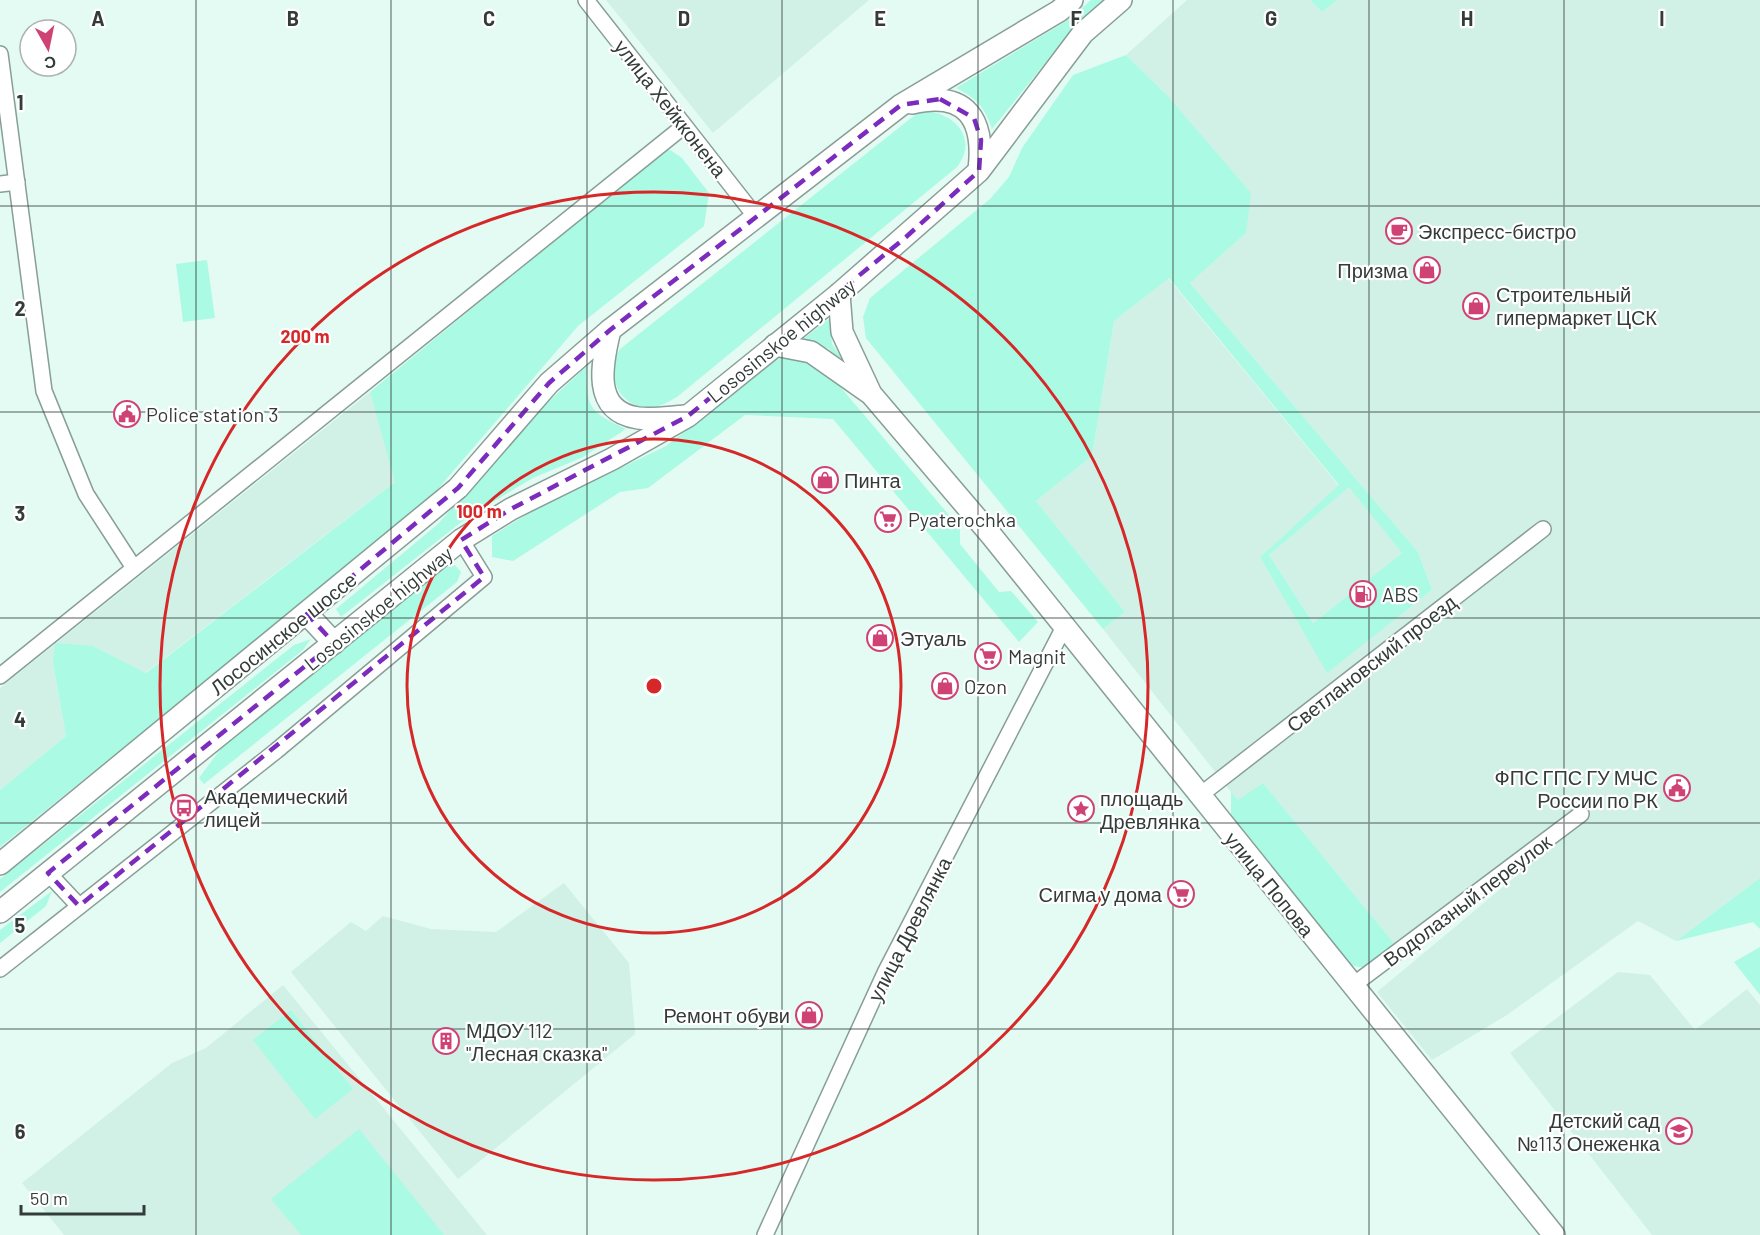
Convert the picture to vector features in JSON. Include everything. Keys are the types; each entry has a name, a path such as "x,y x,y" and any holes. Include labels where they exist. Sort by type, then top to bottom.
{"street":[{"name":"улица Хейкконена","path":"586,0 756,217"},
{"path":"901,105 1059,11 1072,0"},
{"path":"979,171 1083,33 1121,0"},
{"path":"0,54 44,392 86,494 134,568"},
{"path":"901,105 940,99 967,112 974,118 981,140 979,171"},
{"name":"Lososinskoe highway","path":"307,614 458,488 549,383 610,330 901,105"},
{"path":"0,676 684,126"},
{"name":"Lososinskoe highway","path":"48,873 461,540 511,509 612,459 687,416 839,294 979,171"},
{"path":"0,184 17,182"},
{"name":"улица Попова","path":"839,294 842,332 871,394 1064,627 1554,1235"},
{"path":"610,330 601,378 605,398 619,412 638,418 687,416"},
{"name":"улица Попова","path":"775,345 811,352 871,394"},
{"name":"Светлановский проезд","path":"1199,796 1543,529"},
{"path":"0,969 276,751 484,577 461,540"},
{"path":"307,614 334,643"},
{"name":"Лососинское шоссе","path":"0,864 307,614"},
{"name":"улица Древлянка","path":"765,1235 885,973 1064,627"},
{"name":"Водолазный переулок","path":"1352,986 1581,814"},
{"path":"0,912 48,873 79,906"}],"highlighted area":[{"path":"940,99 974,118 981,140 979,171 906,237 688,416 511,509 461,540 484,577 79,906 48,873 334,643 307,614 458,488 549,383 610,330 901,105"}],"shaded area":[{"path":"606,0 869,0 713,133"},
{"path":"1187,0 1310,0 1322,12 1337,0 1760,0 1760,878 1676,941 1638,921 1507,1015 1432,1060 1377,992 1587,817 1397,947 1263,783 1238,801 1103,629 1125,612 1036,501 1092,456 1114,321 1168,278 1339,486 1260,557 1327,672 1432,590 1418,552 1190,283 1246,233 1166,94 1126,55"},
{"path":"370,392 396,481 145,673 93,646 53,663 66,736 0,790 0,688"},
{"path":"1349,486 1402,553 1313,623 1269,555"},
{"path":"564,883 629,963 635,1034 458,1179 291,972 351,922 366,931 383,916 431,929 496,932"},
{"path":"1618,972 1650,975 1695,1030 1747,989 1760,1005 1760,1235 1652,1235 1510,1053"},
{"path":"283,985 487,1235 64,1235 22,1183 172,1063 206,1048"}],"green space":[{"path":"1091,0 1106,0 1075,26 992,129 979,104 956,88 1068,20"},
{"path":"1310,0 1337,0 1322,12"},
{"path":"1126,55 1166,94 1251,193 1246,233 1190,283 1418,552 1432,590 1327,673 1260,557 1339,485 1169,278 1114,321 1092,456 1036,501 1125,612 1103,629 866,338 863,317 870,298 990,199 1009,177 1022,148 1073,75","holes":["1349,487 1402,553 1313,623 1269,555"]},
{"path":"920,111 943,115 959,127 964,136 965,145 963,156 957,167 677,397 661,405 650,407 639,406 622,396 614,379 616,359 620,349"},
{"path":"670,150 682,158 709,193 704,226 578,326 425,504 0,847 0,790 66,736 53,663 55,643 93,646 146,673 395,482 370,392 664,151"},
{"path":"207,260 215,318 183,322 176,264"},
{"path":"829,319 832,344 853,374 829,349 803,339"},
{"path":"779,358 808,359 837,383 960,528 960,544 999,592 1011,591 1038,622 1019,642 833,419 745,415 648,488 620,492 513,561 492,557 492,536 530,512 666,446"},
{"path":"587,366 587,391 592,406 604,417 626,429 583,457 533,478 469,516 341,617 336,609 438,524 536,413"},
{"path":"455,565 461,572 457,582 204,784 199,778 222,747 444,568"},
{"path":"311,639 303,650 0,892 0,879 294,645"},
{"path":"1263,783 1397,947 1375,964 1356,967 1349,964 1231,818 1231,792 1238,800"},
{"path":"1760,878 1760,929 1753,922 1676,941"},
{"path":"52,891 46,906 0,943 0,930"},
{"path":"1760,947 1760,995 1734,962"},
{"path":"291,1010 353,1089 315,1119 253,1040"},
{"path":"359,1129 444,1235 301,1235 271,1199"}],"place":[{"name":"Экспресс-бистро","path":"1399,231"},
{"name":"Призма","path":"1427,270"},
{"name":"Строительный гипермаркет ЦСК","path":"1476,306"},
{"name":"Police station 3","path":"127,414"},
{"name":"Пинта","path":"825,480"},
{"name":"Pyaterochka","path":"888,519"},
{"name":"ABS","path":"1363,594"},
{"name":"Этуаль","path":"880,638"},
{"name":"Magnit","path":"988,656"},
{"name":"Ozon","path":"945,686"},
{"name":"ФПС ГПС ГУ МЧС России по РК","path":"1677,788"},
{"name":"Академический лицей","path":"184,808"},
{"name":"площадь Древлянка","path":"1081,809"},
{"name":"Сигма у дома","path":"1181,894"},
{"name":"Ремонт обуви","path":"809,1015"},
{"name":"МДОУ 112 \"Лесная сказка\"","path":"446,1041"},
{"name":"Детский сад №113 Онеженка","path":"1679,1131"}]}
